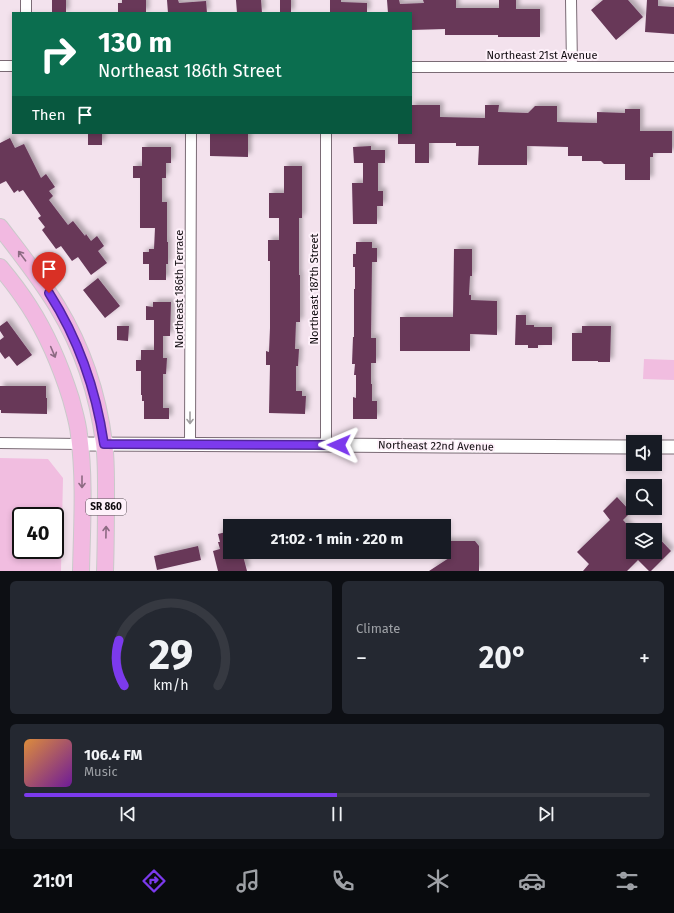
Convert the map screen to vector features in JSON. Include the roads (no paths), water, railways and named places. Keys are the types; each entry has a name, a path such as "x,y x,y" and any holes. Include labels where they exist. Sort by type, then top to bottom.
{"main road":[{"name":"SR 860","path":"0,226 57,306 86,367 98,409 104,444 106,497 105,571"},
{"name":"SR 860","path":"0,267 28,305 49,343 67,386 78,426 82,464 81,571"}],"street":[{"path":"26,0 26,12"},
{"path":"571,0 572,67"},
{"path":"0,66 12,66"},
{"name":"Northeast 21st Avenue","path":"412,67 674,66"},
{"name":"Northeast 186th Terrace","path":"190,444 191,134"},
{"name":"Northeast 187th Street","path":"326,134 326,445"},
{"name":"Northeast 22nd Avenue","path":"0,443 626,447"},
{"path":"662,447 674,447"}]}
